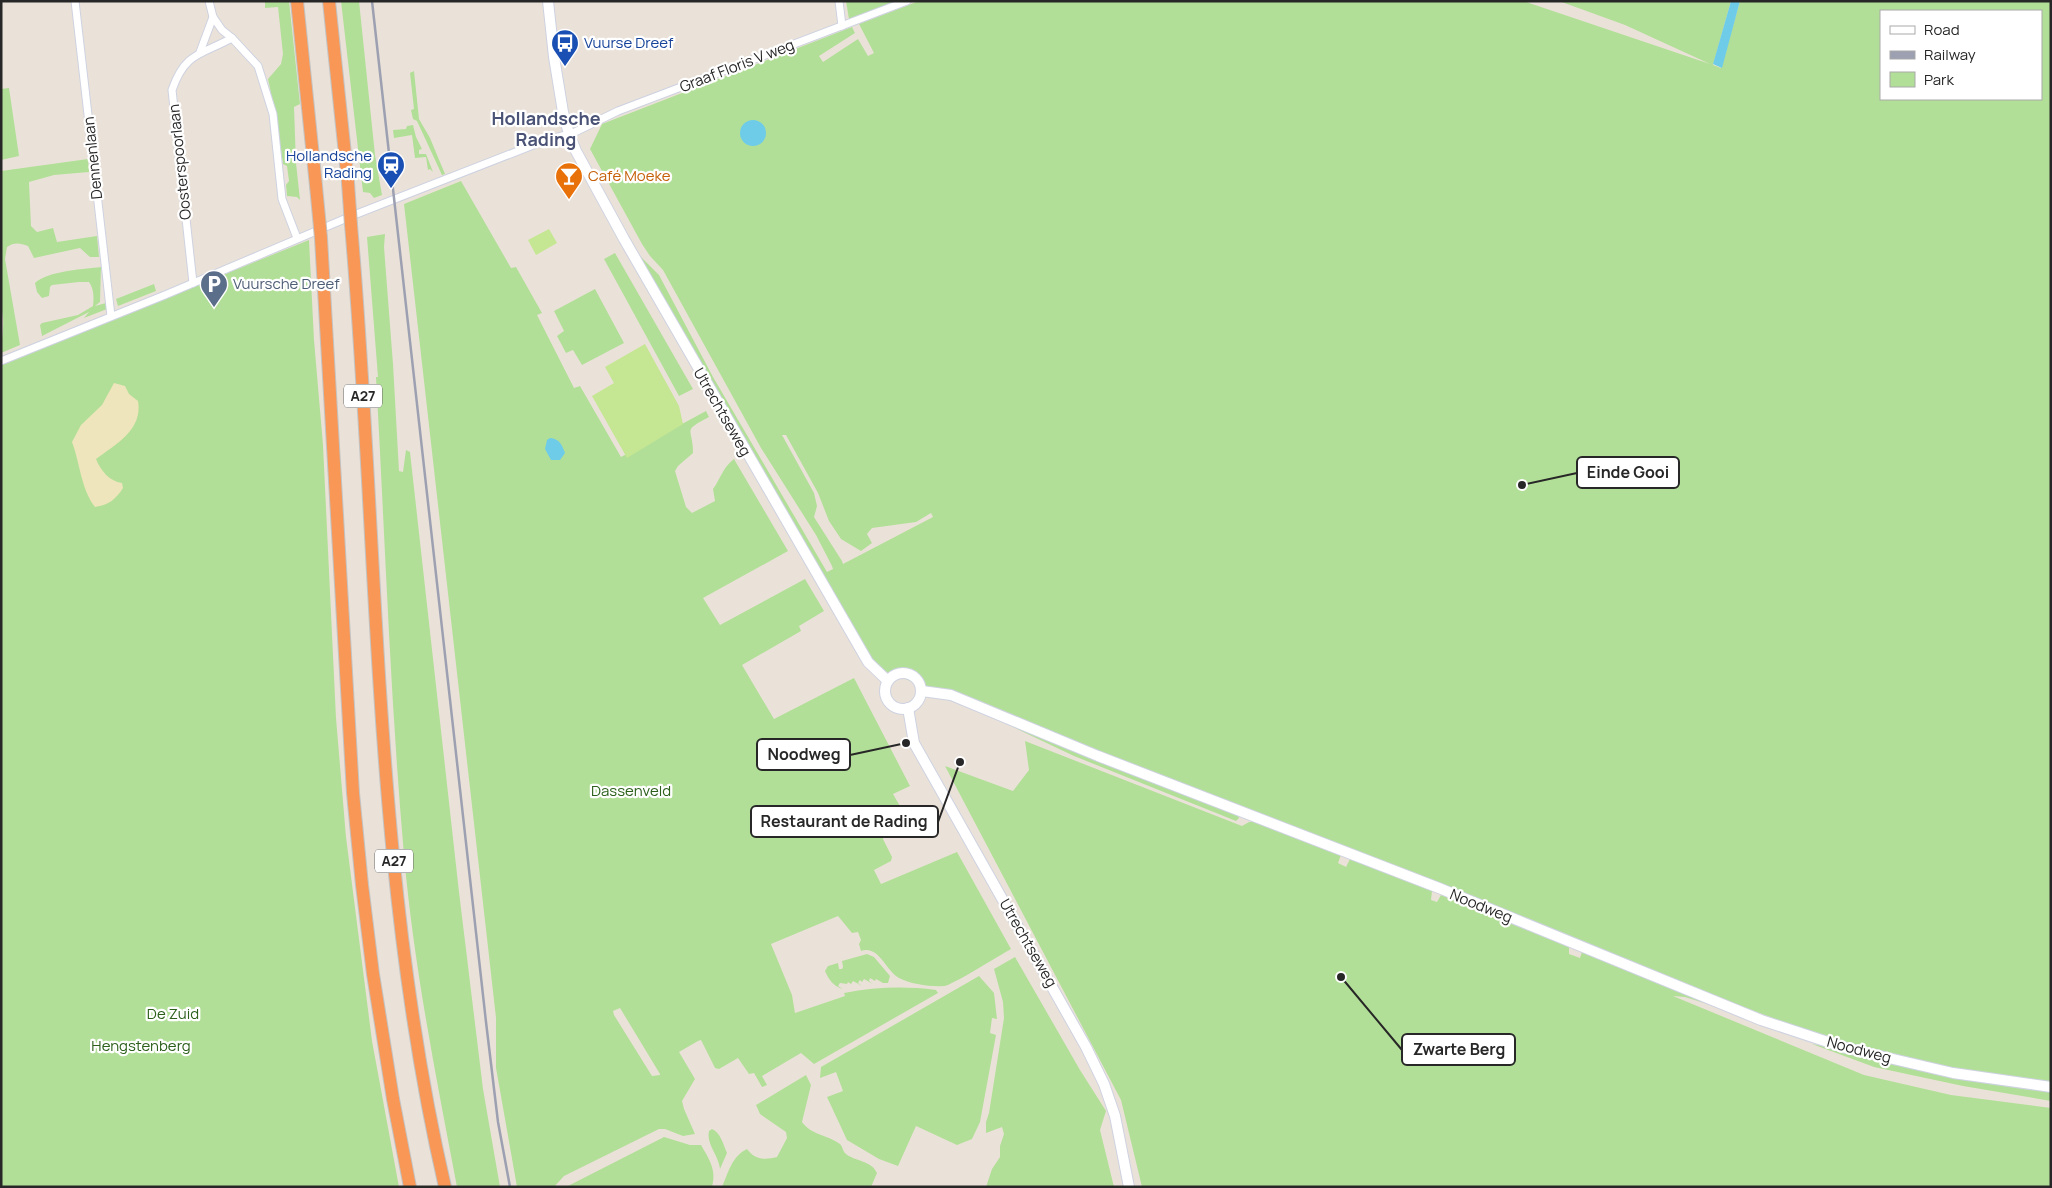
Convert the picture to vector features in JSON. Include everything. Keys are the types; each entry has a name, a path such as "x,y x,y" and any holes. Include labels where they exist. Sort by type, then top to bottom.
{"highway":[{"name":"A27","path":"297,1 323,262 353,793 362,885 375,982 393,1099 410,1187"},
{"name":"A27","path":"329,1 354,259 387,792 405,964 425,1088 445,1187"}],"main road":[{"name":"Utrechtseweg","path":"548,1 554,57 563,114 569,134 624,239 789,529 868,662 888,681"},
{"path":"897,674 908,674 918,680 922,690 918,702 908,708 894,706 889,702 886,695 888,681 897,674"},
{"name":"Noodweg","path":"922,690 951,695 1098,756 1438,888 1761,1020 1846,1048 1953,1073 2051,1087"},
{"name":"Utrechtseweg","path":"908,708 914,743 1086,1046 1115,1116 1129,1187"}],"street":[{"name":"Dennenlaan","path":"75,1 111,316"},
{"path":"209,1 213,18 222,30 258,66 273,114 282,199 297,238"},
{"path":"839,1 842,26"},
{"name":"Graaf Floris V weg","path":"569,134 618,111 907,1"},
{"name":"Oosterspoorlaan","path":"200,52 213,18"},
{"name":"Oosterspoorlaan","path":"192,283 172,90 176,78 185,64 200,52 232,38"},
{"path":"1,361 297,238 541,142 569,134"}],"green space":[{"path":"265,1 289,1 300,104 294,107 296,163 300,200 297,197 287,196 286,185 289,181 287,166 283,164 268,79 281,64 283,54 278,7 265,8"},
{"path":"341,1 359,1 375,155 382,195 374,198 370,193 363,192"},
{"path":"846,1 897,1 884,8 849,19"},
{"path":"919,1 1523,1 1710,64 1625,25 1559,1 1731,1 1713,65 1721,68 1740,1 2051,1 2051,1101 1963,1086 1874,1067 1812,1044 1863,1053 1349,854 862,662 818,577 823,574 639,255 659,275 713,377 827,572 833,569 816,535 761,448 663,270 642,244 590,149 602,124 852,27 855,33 819,56 823,62 858,39 868,56 874,53 859,24","holes":["782,435 786,435 818,493 829,521 841,539 861,551 872,543 867,534 872,528 916,522 931,513 933,517 843,564 814,517 817,506 814,493"]},
{"path":"414,71 419,119 430,138 445,174 442,175 417,121 413,119 411,110 414,109 410,73"},
{"path":"9,88 19,156 1,160 1,89"},
{"path":"413,125 422,149 419,150 419,154 426,154 433,172 430,169 428,170 426,157 415,158 412,135 394,138 393,130 406,129 407,126"},
{"path":"88,159 89,172 54,175 29,182 31,226 37,232 53,228 57,242 97,236 99,257 90,257 80,248 34,258 28,246 17,243 7,247 5,259 20,345 1,353 3,325 1,309 1,171"},
{"name":"Dassenveld","path":"461,181 511,268 516,267 542,313 537,315 574,388 580,386 621,457 706,411 709,417 695,425 690,431 693,453 675,471 686,507 692,513 715,501 713,489 725,469 734,459 788,551 703,598 720,625 805,579 824,611 799,626 801,631 742,665 774,719 854,678 910,786 893,794 908,820 886,832 883,839 892,857 891,861 874,870 881,884 957,852 1011,949 956,981 948,985 939,986 915,983 899,978 873,952 861,951 859,944 861,940 858,932 852,933 838,916 771,944 792,995 795,1013 845,996 844,993 856,991 879,988 913,988 936,990 938,993 814,1064 801,1053 762,1076 767,1085 762,1087 754,1073 749,1074 738,1058 719,1069 715,1068 701,1040 698,1041 679,1052 695,1079 682,1101 695,1134 683,1136 665,1129 659,1129 564,1176 554,1187 517,1187 496,1068 496,1018 404,204","holes":["620,1008 660,1074 652,1076 613,1011"]},
{"path":"549,229 557,243 536,255 528,240"},
{"path":"385,234 384,247 399,471 403,472 406,450 410,452 483,1089 500,1187 457,1187 426,1022 408,897 395,736 376,377 378,377 367,237"},
{"name":"Hengstenberg","path":"309,240 314,340 323,445 336,718 346,837 372,1041 399,1187 1,1187 1,365"},
{"path":"615,253 693,389 679,396 604,259"},
{"path":"101,267 100,302 95,306 106,303 107,309 84,318 89,312 42,336 40,325 42,323 78,315 93,306 94,300 89,282 52,285 49,296 42,298 37,292 35,283 57,273"},
{"path":"154,284 156,291 118,306 116,299"},
{"path":"595,289 624,343 582,365 573,350 566,353 557,336 564,331 554,311"},
{"path":"645,344 679,406 683,424 627,458 592,396 614,383 605,367"},
{"path":"990,716 1238,815 1239,818 1236,821 1074,756"},
{"path":"1025,741 1242,826 1249,822 1257,822 1341,855 1338,863 1346,867 1350,859 1432,891 1431,900 1437,902 1441,895 1569,947 1569,954 1580,958 1582,952 1717,1007 1685,997 1673,996 1864,1075 1951,1095 2051,1108 2051,1187 1142,1187 1121,1100 945,766 1013,791 1029,770"},
{"path":"867,954 874,957 890,976 888,983 883,983 876,979 875,981 870,978 869,981 873,984 864,979 858,983 862,986 853,981 851,984 848,982 847,984 840,983 838,986 843,989 837,986 832,982 825,971 828,966 838,963 839,969 842,969 842,961"},
{"path":"1015,957 1080,1070 1106,1111 1100,1130 1114,1187 986,1187 992,1169 1000,1157 1000,1146 1004,1134 1002,1127 986,1133 986,1122 1004,1018 1003,1002 994,969"},
{"path":"979,976 994,993 997,1019 992,1018 990,1033 996,1035 980,1122 972,1139 957,1145 916,1126 898,1166 879,1159 847,1140 827,1097 843,1091 836,1072 820,1078 821,1067"},
{"path":"806,1075 811,1085 802,1122 810,1130 840,1144 845,1153 850,1157 871,1166 877,1173 871,1187 722,1187 734,1160 747,1149 757,1157 768,1159 777,1157 787,1138 786,1132 760,1114 756,1105"},
{"path":"712,1129 720,1136 727,1153 720,1169 709,1141 709,1131"},
{"path":"664,1137 690,1145 701,1145 713,1170 712,1187 566,1187"}],"sand":[{"path":"114,383 125,386 129,394 138,401 138,411 132,428 126,435 96,459 106,475 122,483 123,488 112,501 95,507 84,484 72,442 81,425 102,405"}],"water":[{"path":"1731,1 1740,1 1722,68 1713,64"},
{"path":"753,120 763,123 766,133 763,143 753,146 743,143 740,133 743,123"},
{"path":"550,438 558,441 563,447 565,453 560,460 551,460 545,449 547,440"}],"railway":[{"path":"372,1 486,1022 498,1122 510,1187"}],"place":[{"name":"Vuurse Dreef","path":"565,67"},
{"name":"Hollandsche Rading","path":"391,189"},
{"name":"Café Moeke","path":"569,200"},
{"name":"Vuursche Dreef","path":"214,308"},
{"name":"Einde Gooi","path":"1522,485"},
{"name":"Noodweg","path":"906,743"},
{"name":"Restaurant de Rading","path":"960,762"},
{"name":"Zwarte Berg","path":"1341,977"}],"district":[{"name":"Hollandsche Rading","path":"546,129"}],"park label":[{"name":"De Zuid","path":"173,1014"}]}
